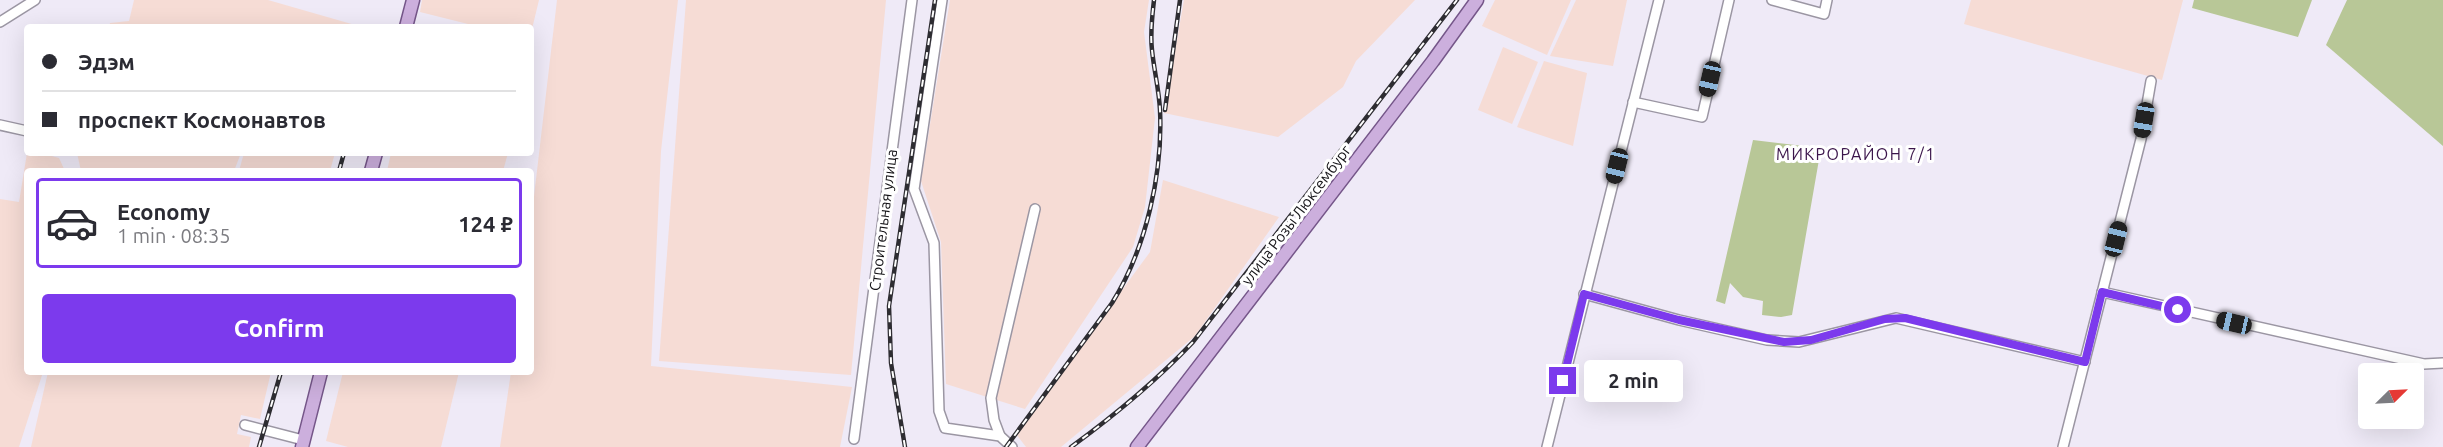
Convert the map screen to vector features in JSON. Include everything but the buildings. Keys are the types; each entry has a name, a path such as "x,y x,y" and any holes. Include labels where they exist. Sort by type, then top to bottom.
{"main road":[{"path":"407,24 413,0"},
{"name":"улица Розы Люксембург","path":"1137,447 1433,61 1477,0"},
{"path":"302,443 320,375"}],"street":[{"path":"0,22 35,0"},
{"name":"Строительная улица","path":"854,439 912,0"},
{"path":"942,0 914,189 934,243 939,411 945,428 1000,436"},
{"path":"1547,447 1659,0"},
{"path":"1633,102 1702,117 1729,0"},
{"path":"1772,0 1824,14 1827,0"},
{"path":"2062,447 2141,139 2151,81"},
{"path":"0,125 24,130"},
{"path":"1012,447 1000,436 994,420 991,398 1035,209"},
{"path":"2102,292 2424,364 2443,363"},
{"path":"1584,294 1679,320 1767,340 1799,342 1885,319 1905,318 2085,362"},
{"path":"245,425 302,443"}],"shaded area":[{"path":"134,0 268,0 352,24 110,24 129,21"},
{"path":"422,0 539,0 533,24 468,24 420,12"},
{"path":"557,0 678,0 661,151 651,366 852,387 840,447 500,447 511,375 534,375 534,196"},
{"path":"686,0 886,0 851,375 659,361"},
{"path":"950,0 1149,0 1144,32 1155,118 1145,207 1133,247 1025,409 946,384 941,242 921,181"},
{"path":"1184,0 1415,0 1356,61 1343,87 1278,137 1164,113"},
{"path":"1495,0 1571,0 1547,55 1482,26"},
{"path":"1576,0 1627,0 1613,66 1550,56"},
{"path":"1971,0 2183,0 2162,80 1964,24"},
{"path":"1503,47 1538,62 1512,124 1478,110"},
{"path":"1544,61 1587,73 1573,146 1517,127"},
{"path":"27,156 52,156 59,158 64,168 25,168"},
{"path":"78,156 240,156 235,168 80,168"},
{"path":"243,156 334,156 331,168 240,168"},
{"path":"390,156 507,156 504,168 388,168"},
{"path":"24,171 24,375 42,375 19,447 0,447 0,199 19,202"},
{"path":"1163,180 1279,217 1195,336 1061,447 1026,447 1016,434 1150,252"},
{"path":"47,375 270,375 260,419 241,415 237,434 251,437 249,447 31,447"},
{"path":"342,375 458,375 441,447 348,447 326,441"}],"green space":[{"path":"2194,0 2312,0 2298,37 2192,8"},
{"path":"2347,0 2443,0 2443,146 2326,45"},
{"path":"1753,140 1821,148 1792,315 1781,317 1762,315 1763,301 1743,297 1730,283 1725,304 1716,301"}],"railway":[{"path":"905,447 891,363 889,306 935,0"},
{"path":"1006,447 1112,303 1124,282 1143,235 1159,159 1159,102 1151,44 1154,0"},
{"path":"1165,110 1180,0"},
{"path":"1071,447 1134,398 1193,342 1457,0"},
{"path":"340,168 343,156"},
{"path":"259,447 280,375"}],"district":[{"name":"МИКРОРАЙОН 7/1","path":"1856,154"}],"route":[{"path":"1563,381 1584,294 1679,320 1767,340 1799,342 1874,321 1905,318 2085,362 2102,292 2178,310"}]}
